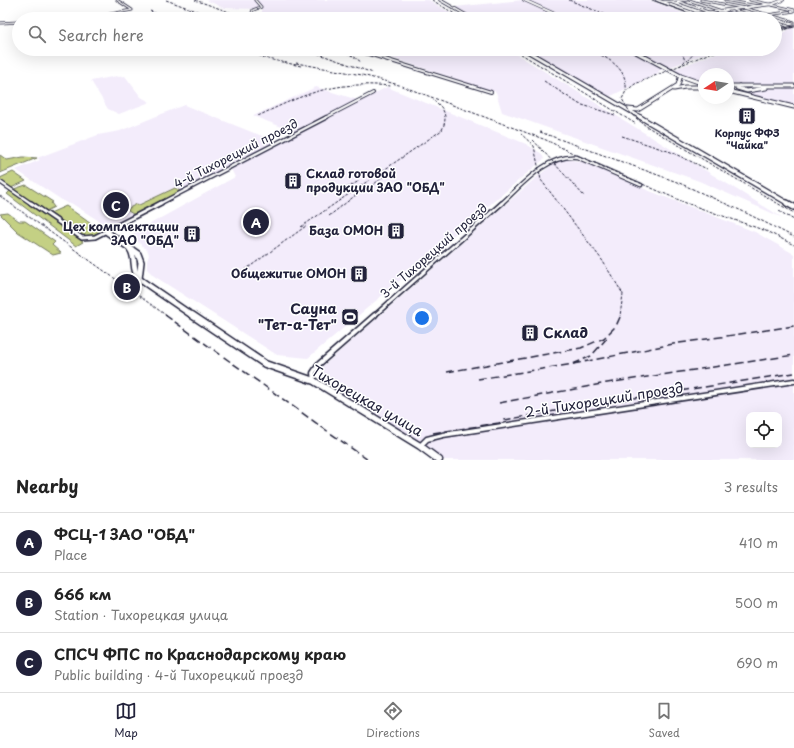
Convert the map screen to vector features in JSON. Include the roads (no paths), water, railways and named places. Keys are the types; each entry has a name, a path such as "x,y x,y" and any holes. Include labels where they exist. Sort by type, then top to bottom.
{"street":[{"path":"117,0 132,10 122,12"},
{"path":"252,12 253,10 261,7 255,0"},
{"path":"440,0 461,12"},
{"path":"524,0 551,12"},
{"path":"657,0 690,12"},
{"path":"675,0 710,12 773,4 783,0"},
{"path":"663,2 688,0 725,12"},
{"path":"701,0 757,12"},
{"path":"707,1 711,0"},
{"path":"725,0 758,6"},
{"path":"750,0 794,10"},
{"path":"733,10 740,12"},
{"path":"782,12 794,10"},
{"path":"782,19 794,22"},
{"path":"0,23 12,22"},
{"path":"782,24 790,27"},
{"path":"782,29 794,26"},
{"path":"376,56 491,92"},
{"path":"536,56 794,207"},
{"path":"644,56 698,83"},
{"path":"656,62 680,78 685,78"},
{"path":"618,105 629,110 638,110 675,87 680,82 680,78"},
{"path":"671,90 698,86"},
{"path":"734,86 794,86"},
{"path":"739,86 737,88 747,94 776,86"},
{"name":"4-й Тихорецкий проезд","path":"107,232 373,93"},
{"path":"734,93 747,94 794,108"},
{"path":"734,94 794,108"},
{"path":"775,102 783,106"},
{"path":"638,110 637,114 648,122"},
{"name":"3-й Тихорецкий проезд","path":"314,381 313,373 319,364 538,171 566,155 581,159 642,185"},
{"path":"0,182 82,238 95,237 107,232 136,252 140,257 139,279"},
{"path":"130,249 134,256 132,266 134,274 139,279"},
{"name":"Тихорецкая улица","path":"139,279 265,364 314,381 420,446 439,460"},
{"name":"2-й Тихорецкий проезд","path":"420,446 427,439 443,434 794,381"}],"tram line":[{"path":"652,0 685,12"},
{"path":"782,29 794,26"}],"railway":[{"path":"166,0 199,12"},
{"path":"195,0 229,12"},
{"path":"432,0 452,12"},
{"path":"569,0 599,12"},
{"path":"782,32 794,27"},
{"path":"260,56 301,66"},
{"path":"325,56 373,73"},
{"path":"353,56 361,62"},
{"path":"524,56 636,124"},
{"path":"603,56 615,64 624,76 626,91"},
{"path":"681,65 685,61 683,56"},
{"path":"687,61 692,56"},
{"path":"681,65 703,56"},
{"path":"296,63 362,75 399,85 546,140 585,159 686,203 766,231 794,245"},
{"path":"626,91 635,84 681,65"},
{"path":"544,81 579,104 615,115"},
{"path":"258,116 292,100 322,90 354,85 391,86"},
{"path":"626,91 622,99 631,114 646,126 794,213"},
{"path":"301,227 442,130 445,121 444,113 440,106 433,100"},
{"path":"540,132 677,182 742,211 794,237"},
{"path":"520,133 534,146 541,180 602,260 623,294 620,316"},
{"path":"622,136 671,152 707,169"},
{"path":"533,140 584,196"},
{"path":"368,189 384,176"},
{"path":"347,188 359,181"},
{"path":"329,216 361,191"},
{"path":"0,196 167,316"},
{"path":"779,211 794,220"},
{"path":"241,273 306,226"},
{"path":"165,315 368,460"},
{"path":"447,372 581,348 604,338 616,326 621,315"},
{"path":"573,364 673,344 794,326"},
{"path":"573,364 591,356 607,338"},
{"path":"499,403 607,383 794,355"},
{"path":"478,379 573,364"},
{"path":"433,433 499,423 505,420 577,407 794,373"}],"place":[{"name":"Корпус ФФЗ \"Чайка\"","path":"747,116"},
{"name":"Склад готовой продукции ЗАО \"ОБД\"","path":"293,181"},
{"name":"СПСЧ ФПС по Краснодарскому краю","path":"116,205"},
{"name":"ФСЦ-1 ЗАО \"ОБД\"","path":"256,222"},
{"name":"База ОМОН","path":"396,231"},
{"name":"Цех комплектации ЗАО \"ОБД\"","path":"192,234"},
{"name":"Общежитие ОМОН","path":"359,274"},
{"name":"666 км","path":"127,287"},
{"name":"Сауна \"Тет-а-Тет\"","path":"350,317"},
{"name":"Склад","path":"530,333"}]}
